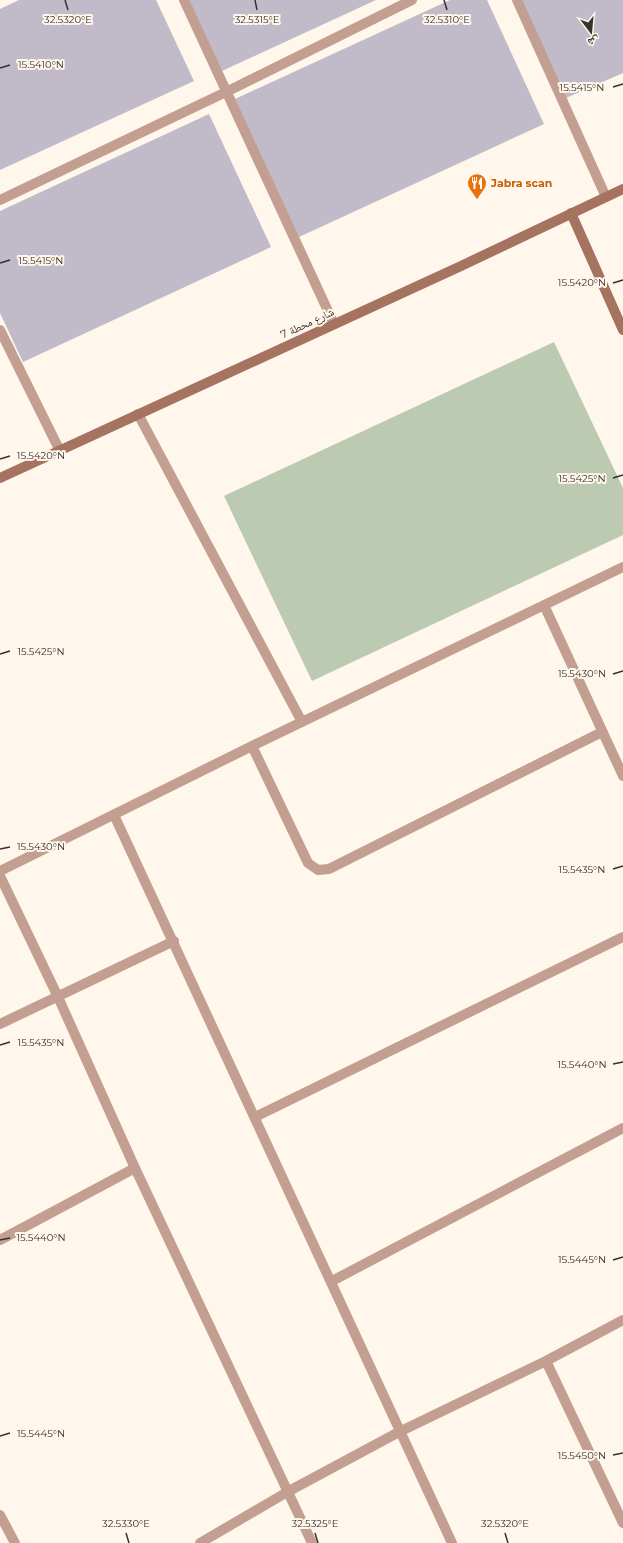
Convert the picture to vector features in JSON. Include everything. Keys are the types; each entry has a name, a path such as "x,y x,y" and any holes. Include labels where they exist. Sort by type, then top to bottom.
{"street":[{"path":"184,0 334,324"},
{"path":"0,200 226,92 412,0"},
{"path":"517,0 606,197"},
{"name":"شارع محطة 7","path":"0,478 461,266 623,189"},
{"path":"571,213 623,330"},
{"path":"0,330 60,451"},
{"path":"138,414 302,722"},
{"path":"0,870 252,746 623,567"},
{"path":"544,605 623,776"},
{"path":"252,746 308,863 318,870 329,869 602,732"},
{"path":"114,815 332,1281 399,1432 452,1543"},
{"path":"0,876 58,997 136,1168 312,1543"},
{"path":"255,1117 623,937"},
{"path":"0,1024 174,941"},
{"path":"332,1281 623,1128"},
{"path":"0,1240 136,1168"},
{"path":"200,1543 288,1492 399,1432 546,1360 623,1320"},
{"path":"546,1360 623,1523"},
{"path":"0,1515 15,1543"}],"green space":[{"path":"554,342 623,488 623,535 312,681 224,496"}],"building":[{"path":"19,0 156,0 194,81 0,170 0,9"},
{"path":"189,0 376,0 222,71"},
{"path":"450,0 487,0 544,124 299,237 235,99"},
{"path":"522,0 623,0 623,73 566,98"},
{"path":"209,114 271,247 23,362 0,313 0,211"}],"place":[{"name":"Jabra scan","path":"477,200"}]}
